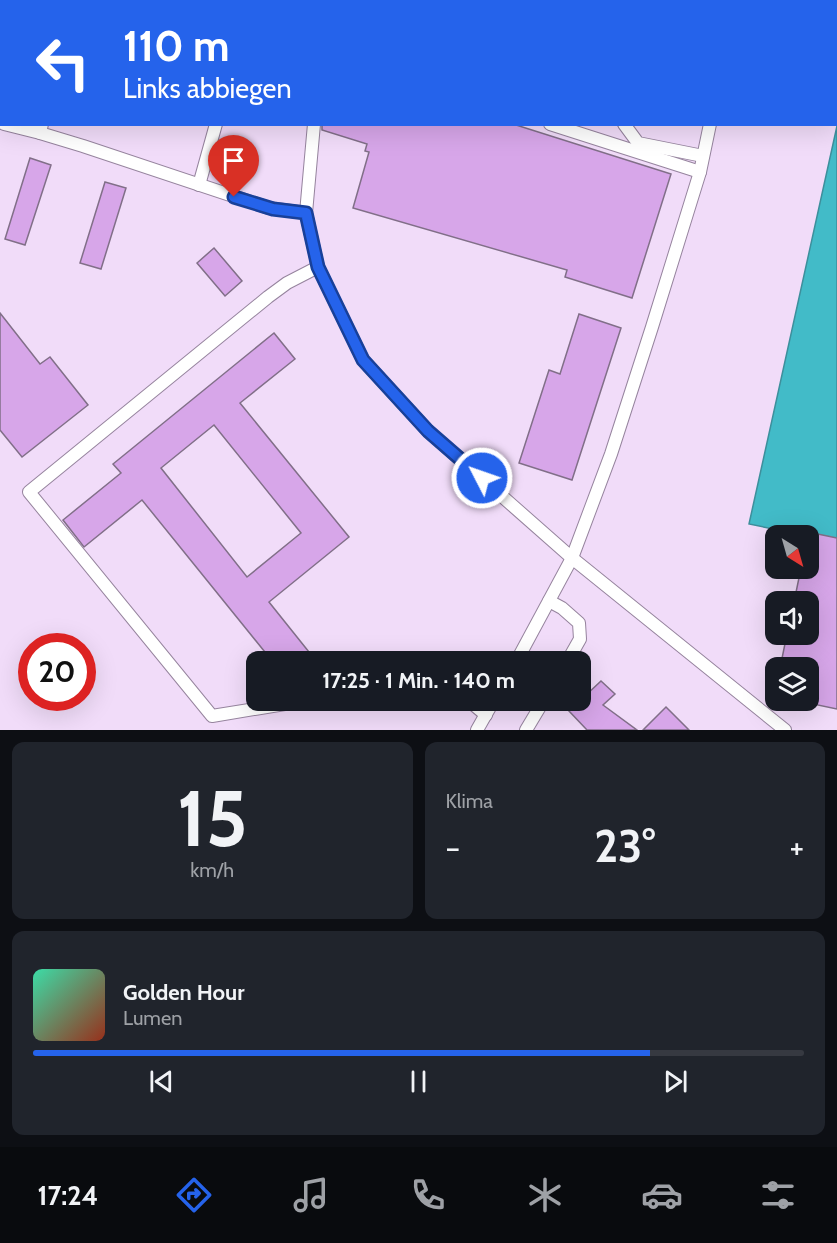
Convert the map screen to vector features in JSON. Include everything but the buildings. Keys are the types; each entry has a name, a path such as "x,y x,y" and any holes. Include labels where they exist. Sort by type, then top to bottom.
{"lane":[{"path":"18,126 41,129 83,146 269,208 306,213"},
{"path":"200,185 215,126"},
{"path":"314,126 306,213 318,267 363,360 428,431 572,558 785,730"},
{"path":"556,126 700,172"},
{"path":"625,126 638,144 703,156"},
{"path":"522,651 572,558 611,453 700,172 710,126"},
{"path":"246,710 212,716 29,492 268,297 287,283 318,267"},
{"path":"549,601 562,608 579,623 580,639 573,651"},
{"path":"481,711 486,715"},
{"path":"477,730 488,711"},
{"path":"526,730 537,711"}],"water":[{"path":"837,126 837,700 835,543 819,539 819,525 765,525 765,527 749,524"}],"route":[{"path":"234,197 273,209 306,213 318,267 363,360 428,431 482,478"}]}
